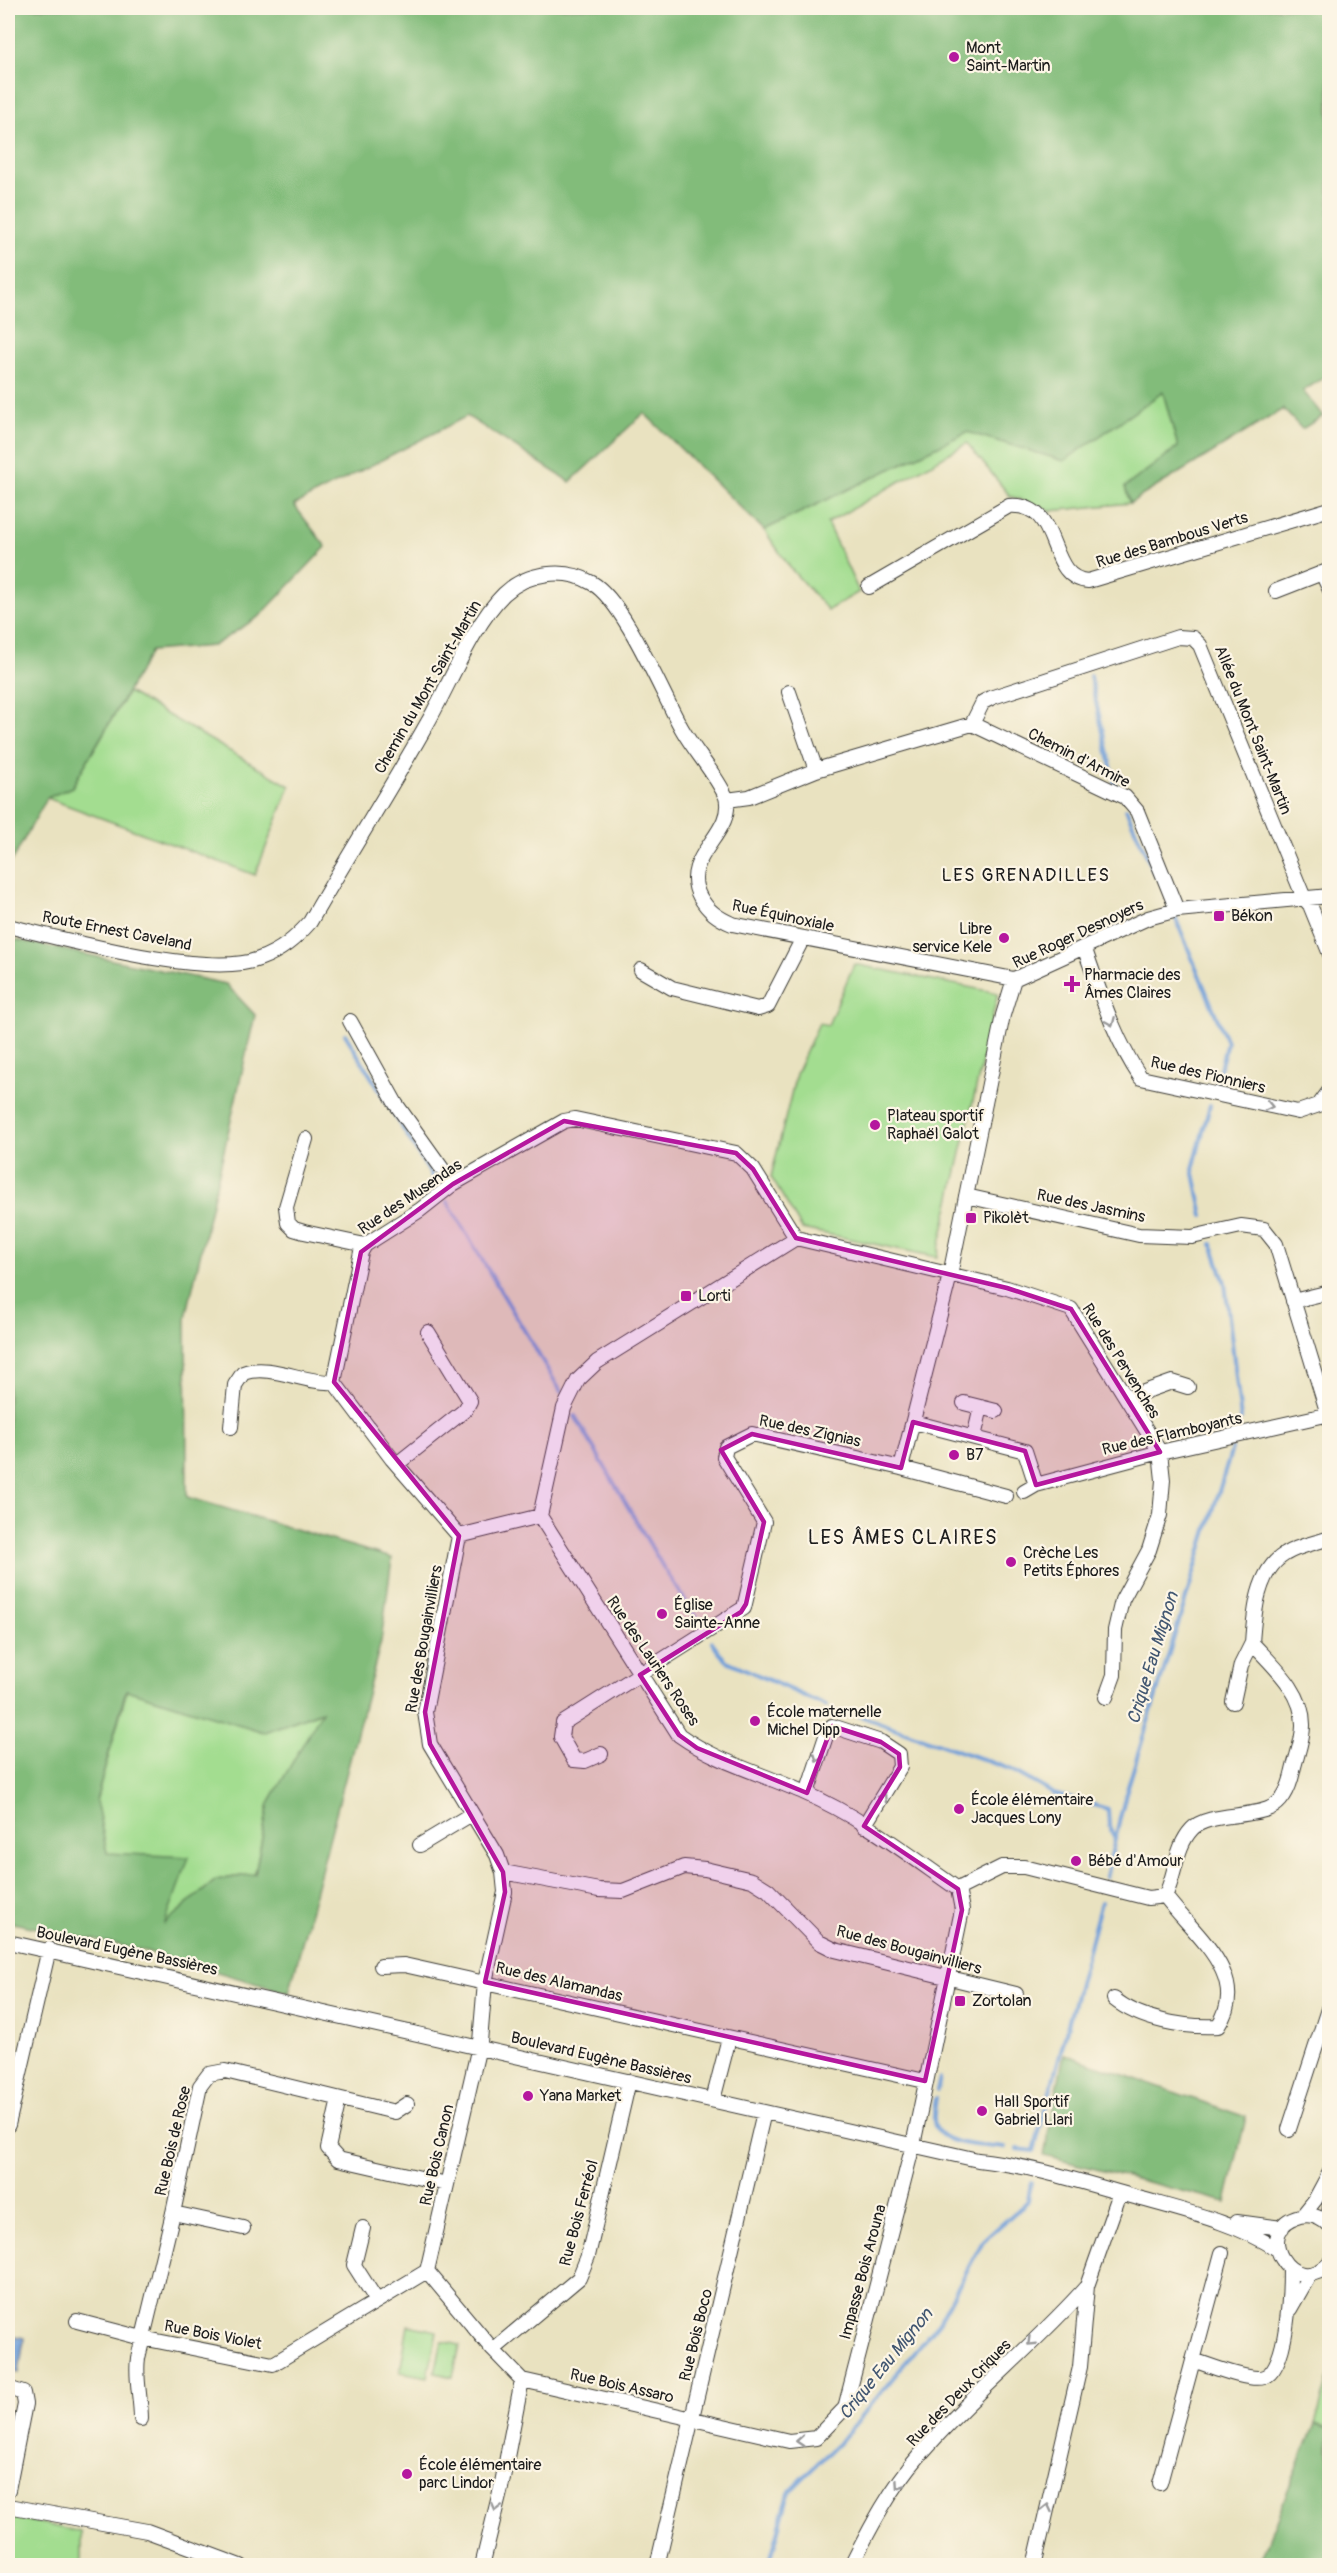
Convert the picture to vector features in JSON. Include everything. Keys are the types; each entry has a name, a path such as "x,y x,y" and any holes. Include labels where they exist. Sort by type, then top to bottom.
{"street":[{"name":"Rue des Bambous Verts","path":"869,587 1002,507 1033,509 1042,519 1067,572 1076,579 1088,581 1329,509"},
{"path":"1276,591 1326,571 1329,590"},
{"name":"Chemin du Mont Saint-Martin","path":"290,944 310,922 427,724 485,618 504,594 523,580 549,574 578,576 594,584 612,600 652,670 682,730 727,800"},
{"name":"Allée du Mont Saint-Martin","path":"972,723 983,702 993,696 1178,637 1194,638 1200,645 1304,898"},
{"path":"789,692 816,770"},
{"path":"727,800 749,797 816,770 972,723"},
{"name":"Chemin d'Armire","path":"972,723 1125,797 1137,811 1177,910"},
{"name":"Rue Équinoxiale","path":"727,800 725,818 698,862 695,876 698,894 710,911 721,920 1014,979"},
{"name":"Rue Roger Desnoyers","path":"901,1468 950,1275 1003,1016 1014,979 1148,918 1177,910 1329,896"},
{"path":"1304,898 1310,905 1329,954"},
{"name":"Route Ernest Caveland","path":"8,926 117,950 188,962 234,963 257,960 290,944"},
{"path":"641,970 672,988 758,1009 768,1006 803,938"},
{"name":"Rue des Pionniers","path":"1084,947 1104,1005 1126,1055 1141,1078 1298,1112 1319,1105 1329,1090"},
{"path":"350,1021 396,1104 453,1184"},
{"name":"Rue des Musendas","path":"334,1382 358,1262 365,1245 420,1210 453,1184 564,1121 575,1119 736,1153 753,1169 796,1238"},
{"path":"306,1139 286,1207 288,1223 294,1229 304,1232 365,1245"},
{"name":"Rue des Jasmins","path":"966,1196 1140,1235 1192,1237 1241,1226 1264,1229 1276,1244 1329,1416"},
{"path":"231,1427 235,1385 243,1373 264,1371 318,1382 334,1382 339,1392 397,1464 459,1536 540,1516 564,1408 578,1380 597,1362 796,1238"},
{"name":"Rue des Pervenches","path":"796,1238 1008,1288 1071,1309 1160,1452 1163,1480 1160,1515 1149,1551 1122,1600 1115,1630 1114,1676 1106,1697"},
{"path":"1293,1301 1329,1292"},
{"path":"397,1464 465,1410 470,1401 428,1332"},
{"path":"1127,1398 1172,1382 1188,1387"},
{"path":"964,1403 996,1411"},
{"path":"913,1422 974,1437 981,1407"},
{"name":"Rue des Flamboyants","path":"974,1437 1025,1451 1030,1489 1160,1452 1329,1416"},
{"name":"Rue des Zignias","path":"639,1675 744,1608 764,1522 724,1456 726,1447 752,1434 901,1468"},
{"path":"901,1468 1006,1496"},
{"name":"Rue des Lauriers Roses","path":"540,1516 679,1735 697,1748 807,1793 864,1826 957,1889"},
{"name":"Rue des Bougainvilliers","path":"459,1536 425,1712 430,1744 497,1855 503,1872 505,1892 485,1982 479,2047"},
{"path":"1233,1702 1241,1665 1252,1643 1254,1613 1267,1570 1286,1553 1329,1538"},
{"path":"1166,1896 1173,1881 1181,1843 1193,1828 1211,1820 1258,1813 1273,1807 1285,1795 1292,1777 1304,1727 1300,1704 1285,1678 1252,1643"},
{"path":"601,1754 585,1761 573,1760 561,1737 563,1723 639,1675"},
{"path":"807,1793 827,1733 832,1726 881,1742 899,1754 900,1767 864,1826"},
{"path":"420,1845 471,1815"},
{"name":"Rue des Bougainvilliers","path":"503,1872 599,1890 623,1891 684,1867 715,1871 752,1880 768,1890 801,1926 819,1942 835,1950 1016,1994"},
{"path":"913,2145 962,1910 957,1889 1002,1867 1024,1867 1148,1898 1166,1896"},
{"path":"1114,1999 1129,2011 1197,2027 1218,2026 1224,2016 1229,2001 1226,1975 1216,1957 1166,1896"},
{"name":"Boulevard Eugène Bassières","path":"8,1941 978,2160 1022,2165 1236,2228 1277,2249"},
{"path":"8,2125 49,1949"},
{"name":"Rue des Alamandas","path":"381,1966 404,1965 925,2080"},
{"path":"1289,2129 1329,2003"},
{"path":"713,2100 729,2038"},
{"name":"Rue Bois Canon","path":"427,2271 479,2047"},
{"name":"Rue Bois de Rose","path":"141,2419 141,2396 136,2373 142,2338 173,2213 200,2086 209,2074 225,2071 395,2112 400,2111 407,2104"},
{"name":"Rue Bois Ferréol","path":"493,2350 579,2278 588,2256 629,2081"},
{"path":"339,2099 328,2148 331,2154 338,2159 447,2184"},
{"name":"Rue Bois Boco","path":"657,2565 764,2112"},
{"name":"Impasse Bois Arouna","path":"845,2408 913,2145"},
{"path":"1303,2215 1315,2200 1329,2172"},
{"name":"Rue des Deux Criques","path":"1034,2565 1080,2367 1087,2286 1120,2193"},
{"path":"1329,2206 1328,2225 1314,2216 1303,2215 1293,2218 1282,2228 1277,2239 1277,2249 1282,2262 1290,2269 1310,2274 1321,2270 1329,2263"},
{"name":"Boulevard Eugène Bassières","path":"1186,2212 1264,2227 1282,2228"},
{"path":"173,2213 243,2228"},
{"path":"363,2228 354,2265 377,2301"},
{"path":"1160,2483 1222,2253"},
{"path":"1193,2360 1257,2378 1268,2375 1276,2364 1290,2309 1290,2269"},
{"path":"427,2271 493,2350 522,2380 501,2488 482,2565"},
{"name":"Rue Bois Violet","path":"77,2321 142,2338 273,2364 427,2271"},
{"path":"1290,2309 1310,2274"},
{"name":"Rue des Deux Criques","path":"851,2565 874,2522 917,2458 962,2410 1062,2314 1087,2286"},
{"path":"1062,2314 1084,2324"},
{"name":"Rue Bois Assaro","path":"522,2380 789,2441 802,2442 816,2438 845,2408"},
{"path":"8,2490 25,2404 22,2393 10,2389"},
{"path":"8,2506 147,2531 241,2565"}],"highlighted area":[{"path":"564,1121 710,1146 736,1153 753,1169 796,1238 1007,1288 1071,1309 1160,1452 1036,1485 1025,1451 913,1422 901,1468 752,1434 721,1450 764,1522 746,1604 741,1612 640,1675 679,1735 697,1748 807,1793 832,1726 881,1742 899,1754 900,1767 864,1826 958,1889 962,1910 925,2081 485,1982 505,1892 503,1872 430,1744 425,1712 459,1536 334,1382 361,1252 453,1184"}],"green space":[{"path":"8,8 1329,8 1329,374 1303,391 1323,416 1302,429 1283,409 1130,503 1125,487 1178,447 1163,392 1064,461 967,432 764,530 644,413 570,482 467,416 294,505 326,547 260,616 213,646 151,651 72,787 47,798 8,868 8,575 12,572 8,548"},
{"path":"1163,392 1178,447 1125,487 1130,503 1050,511 1010,496 967,443 827,523 859,592 828,610 791,569 764,530 967,432 1064,461"},
{"path":"128,692 290,786 255,875 47,798 72,787"},
{"path":"8,938 226,984 255,1015 186,1317 187,1497 392,1558 381,1641 289,1993 142,1950 8,1922","holes":["126,1690 264,1732 322,1711 269,1803 255,1874 216,1880 165,1923 189,1857 107,1853 96,1801"]},
{"name":"Plateau sportif Raphaël Galot","path":"854,964 998,993 937,1257 802,1229 771,1177 796,1074 819,1023 828,1025"},
{"path":"127,1690 264,1732 323,1711 269,1803 255,1874 216,1880 164,1924 107,1853 96,1801"},
{"path":"1064,2054 1246,2117 1226,2202 1044,2156"},
{"path":"408,2325 437,2331 428,2377 400,2372"},
{"path":"442,2341 460,2345 453,2377 435,2373"},
{"path":"1329,2376 1329,2428 1315,2424"},
{"path":"1315,2424 1329,2428 1329,2565 1258,2565"},
{"path":"8,2516 81,2532 81,2563 71,2566 8,2565"}],"water":[{"path":"8,2334 24,2338 19,2373 8,2370"}],"waterway":[{"name":"Crique Eau Mignon","path":"1090,676 1116,788"},
{"name":"Crique Eau Mignon","path":"1126,809 1155,874"},
{"name":"Crique Eau Mignon","path":"1175,917 1227,1042 1216,1084"},
{"path":"345,1034 438,1186"},
{"name":"Crique Eau Mignon","path":"1203,1216 1193,1169 1210,1105"},
{"path":"447,1201 561,1392"},
{"name":"Crique Eau Mignon","path":"1212,1244 1225,1283 1241,1419"},
{"path":"575,1416 663,1567 704,1629"},
{"name":"Crique Eau Mignon","path":"1106,1877 1126,1793 1232,1449"},
{"path":"712,1642 725,1660 826,1706"},
{"path":"852,1713 1010,1769 1054,1794 1108,1809 1109,1826 1115,1839"},
{"name":"Crique Eau Mignon","path":"1017,2149 1034,2151 1101,1902"},
{"path":"937,2090 940,2078"},
{"path":"936,2098 934,2120 940,2133 947,2138 966,2144 1005,2148"},
{"name":"Crique Eau Mignon","path":"769,2566 789,2492 846,2435 939,2322 983,2241 1028,2201 1031,2182"}],"place":[{"name":"Mont Saint-Martin","path":"954,57"},
{"name":"Békon","path":"1219,916"},
{"name":"Libre service Kele","path":"1004,938"},
{"name":"Pharmacie des Âmes Claires","path":"1072,984"},
{"name":"Plateau sportif Raphaël Galot","path":"875,1125"},
{"name":"Pikolèt","path":"971,1218"},
{"name":"Lorti","path":"686,1296"},
{"name":"B7","path":"954,1455"},
{"name":"Crèche Les Petits Éphores","path":"1011,1562"},
{"name":"Église Sainte-Anne","path":"662,1614"},
{"name":"École maternelle Michel Dipp","path":"755,1721"},
{"name":"École élémentaire Jacques Lony","path":"959,1809"},
{"name":"Bébé d'Amour","path":"1076,1861"},
{"name":"Zortolan","path":"960,2001"},
{"name":"Yana Market","path":"528,2096"},
{"name":"Hall Sportif Gabriel Llari","path":"982,2111"},
{"name":"École élémentaire parc Lindor","path":"407,2474"}],"district":[{"name":"LES GRENADILLES","path":"1026,875"},
{"name":"LES ÂMES CLAIRES","path":"903,1537"}]}
